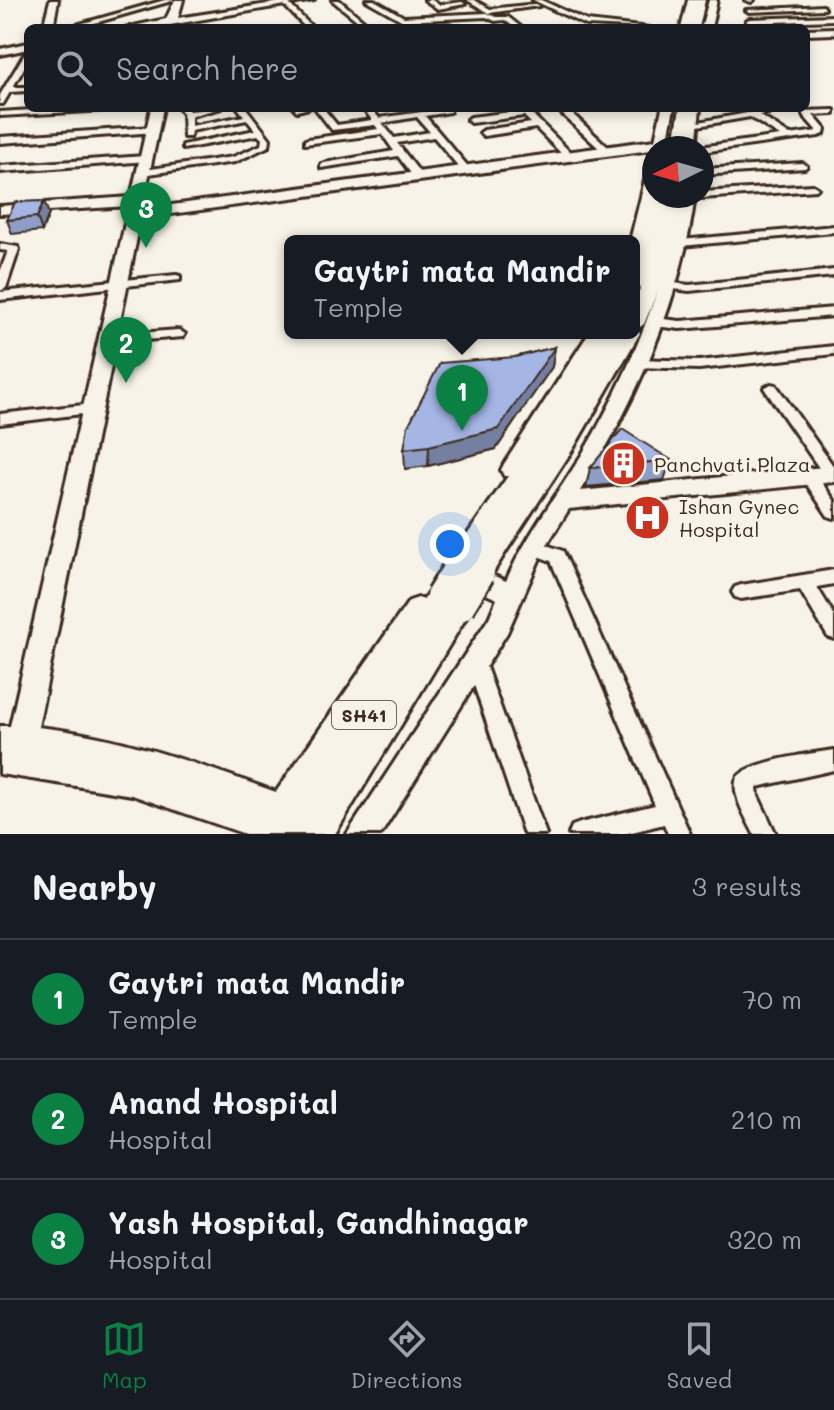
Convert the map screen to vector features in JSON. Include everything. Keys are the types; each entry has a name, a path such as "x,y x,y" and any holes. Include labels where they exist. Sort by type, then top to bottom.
{"main road":[{"path":"695,24 700,0"},
{"path":"705,24 710,0"},
{"path":"666,136 674,112"},
{"path":"682,136 685,112"},
{"path":"640,268 654,233 659,208"},
{"path":"644,323 673,208"},
{"name":"SH41","path":"316,834 450,601 607,339"},
{"name":"SH41","path":"485,546 565,443 626,339"},
{"name":"SH41","path":"276,826 450,601"}],"street":[{"path":"49,24 54,0"},
{"path":"84,24 172,0"},
{"path":"172,21 179,0"},
{"path":"149,24 310,0"},
{"path":"335,0 361,21"},
{"path":"369,0 403,19 534,16"},
{"path":"428,0 438,7 462,4"},
{"path":"475,3 490,0"},
{"path":"687,24 692,0"},
{"path":"749,0 749,24 834,17"},
{"path":"813,0 834,17"},
{"path":"293,1 307,24"},
{"path":"475,3 517,2"},
{"path":"475,3 491,11 536,3 586,24"},
{"path":"749,10 834,5"},
{"path":"549,15 563,14"},
{"path":"506,18 514,24"},
{"path":"810,32 834,31"},
{"path":"0,51 24,46"},
{"path":"0,102 24,68"},
{"path":"810,111 834,112"},
{"path":"0,114 36,112"},
{"path":"156,112 93,409 8,749 132,780 276,826 539,432 594,339"},
{"path":"181,167 188,129 185,112"},
{"path":"0,169 181,167 235,159 265,146 266,139 245,112"},
{"path":"322,112 335,128 433,112"},
{"path":"370,112 418,177"},
{"path":"471,120 513,112"},
{"path":"525,112 568,155"},
{"path":"565,112 606,150"},
{"path":"664,136 667,112"},
{"path":"691,136 694,112"},
{"path":"692,124 768,112"},
{"path":"714,148 821,132 804,112"},
{"path":"419,114 466,170"},
{"path":"753,115 789,138"},
{"path":"188,129 249,117"},
{"path":"723,121 733,128"},
{"path":"484,133 537,125"},
{"path":"0,140 153,130"},
{"path":"308,142 384,131"},
{"path":"186,147 260,132"},
{"path":"324,166 436,134"},
{"path":"742,135 751,143"},
{"path":"340,153 395,146"},
{"path":"0,210 138,207 418,177 642,147"},
{"path":"714,171 802,166"},
{"path":"714,194 813,188"},
{"path":"639,235 646,208"},
{"path":"363,834 498,625 533,547 590,458 636,363 644,323 666,285 681,243 687,208"},
{"path":"681,243 834,229"},
{"path":"0,247 14,249 0,288"},
{"path":"666,285 689,288 834,273"},
{"path":"0,296 176,278"},
{"path":"644,323 680,325 834,312"},
{"path":"109,339 179,334"},
{"path":"636,363 699,365 834,350"},
{"path":"771,388 833,474"},
{"path":"0,419 93,409"},
{"path":"563,501 833,474"},
{"path":"809,476 834,512"},
{"path":"533,547 557,556 679,834"},
{"path":"447,566 512,595"},
{"path":"741,592 834,577"},
{"path":"804,581 834,631"},
{"path":"475,661 535,834"},
{"path":"765,834 748,797 746,782 755,776 834,760"},
{"path":"580,834 669,812"}],"building":[{"path":"44,201 37,217 7,220 15,202"},
{"path":"555,347 498,429 404,449 408,426 440,363 515,357"},
{"path":"622,429 671,460 590,468"}],"place":[{"name":"Yash Hospital, Gandhinagar","path":"146,248"},
{"name":"Anand Hospital","path":"126,383"},
{"name":"Gaytri mata Mandir","path":"462,431"},
{"name":"Panchvati Plaza","path":"623,464"},
{"name":"Ishan Gynec Hospital","path":"648,518"}]}
